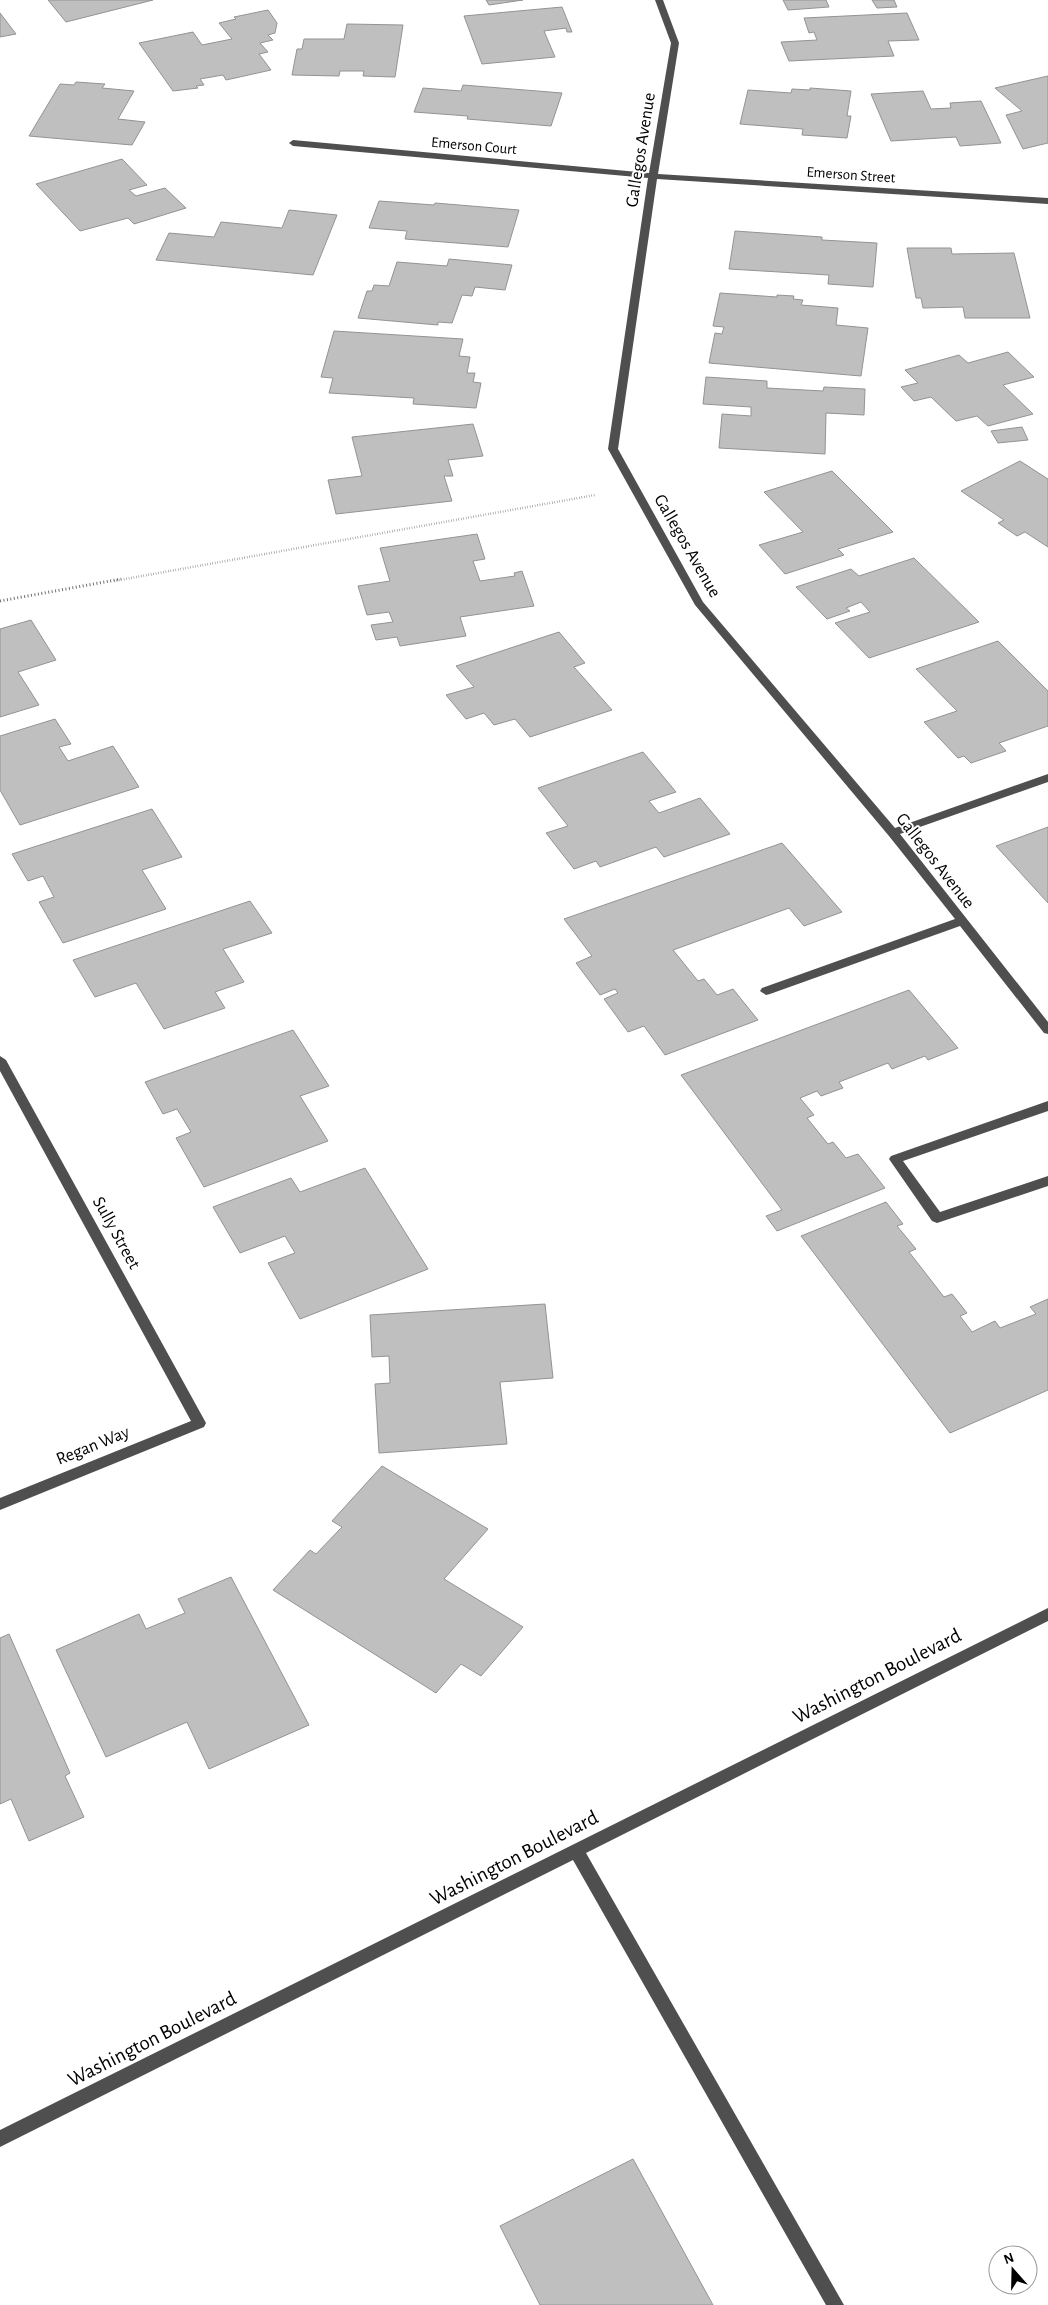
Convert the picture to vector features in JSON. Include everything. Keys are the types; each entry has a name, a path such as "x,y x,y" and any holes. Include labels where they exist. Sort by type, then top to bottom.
{"street":[{"name":"Gallegos Avenue","path":"659,0 675,43 653,176 613,450 699,603 894,834 1048,1030"},
{"name":"Emerson Court","path":"293,143 653,176"},
{"name":"Emerson Street","path":"653,176 1048,201"},
{"path":"894,834 1048,778"},
{"path":"766,991 962,921"},
{"name":"Sully Street","path":"0,1060 199,1423"},
{"path":"1048,1106 895,1159 936,1218 1048,1181"},
{"name":"Regan Way","path":"0,1504 199,1423"},
{"name":"Washington Boulevard","path":"0,2139 1048,1614"},
{"path":"576,1850 835,2305"}],"path":[{"path":"0,601 634,488"}],"building":[{"path":"48,0 153,0 66,22"},
{"path":"486,0 523,0 489,5"},
{"path":"783,0 826,0 829,7 788,10"},
{"path":"872,0 894,0 897,7 877,8"},
{"path":"562,7 572,32 567,32 566,28 544,31 555,57 482,64 464,16"},
{"path":"268,10 277,23 275,33 268,35 273,40 260,43 268,52 259,54 271,70 226,80 223,75 200,79 204,85 196,86 198,88 173,91 139,43 193,32 202,45 232,39 219,23 236,19 234,17"},
{"path":"0,13 16,34 0,37"},
{"path":"907,13 919,40 888,41 894,56 789,61 781,42 817,40 814,32 809,33 804,18"},
{"path":"347,24 403,25 395,77 363,76 364,71 340,71 339,76 292,75 297,49 302,49 304,39 344,39"},
{"path":"1048,76 1048,143 1023,149 1006,115 1022,111 995,88"},
{"path":"76,82 105,84 102,88 134,91 118,119 145,122 132,145 29,136 60,84 74,85"},
{"path":"463,85 562,93 551,126 467,119 468,116 414,112 423,88 461,91"},
{"path":"810,88 851,91 847,116 851,116 847,138 802,135 803,129 740,124 748,90 791,93 792,89 810,90"},
{"path":"923,91 931,109 951,108 950,103 981,101 1001,143 960,146 956,137 891,141 871,94"},
{"path":"122,159 147,185 129,190 136,196 165,188 186,208 134,224 128,218 80,231 36,184"},
{"path":"379,201 434,205 435,203 519,210 508,247 405,239 407,231 369,228"},
{"path":"289,210 337,215 313,275 156,260 169,233 214,237 221,222 282,228"},
{"path":"735,231 822,237 822,240 877,243 873,287 828,284 829,275 729,269"},
{"path":"907,248 951,248 952,254 1014,253 1030,318 965,318 963,307 923,308 921,298 916,298"},
{"path":"449,259 512,265 505,290 475,287 472,296 462,295 452,323 438,322 438,325 358,318 367,291 372,291 374,285 389,286 397,262 447,266"},
{"path":"720,293 777,297 777,295 794,296 793,299 803,300 801,305 838,308 836,325 868,328 861,376 709,363 715,333 722,334 724,327 713,326"},
{"path":"334,331 463,339 459,356 470,357 467,373 475,373 473,382 481,383 476,408 413,404 414,398 329,393 333,378 321,377"},
{"path":"1008,352 1034,377 1003,385 1033,414 988,426 977,416 956,421 931,397 914,401 901,387 918,383 905,370 959,355 968,363"},
{"path":"706,377 767,381 767,388 823,391 824,387 865,389 864,415 826,413 825,454 719,448 722,414 751,416 751,407 703,404"},
{"path":"473,424 483,456 448,460 453,476 444,476 452,501 336,514 328,480 362,476 352,437"},
{"path":"1022,427 1028,440 998,443 991,431"},
{"path":"1020,461 1048,479 1048,547 1025,532 1017,536 998,523 1004,520 961,491"},
{"path":"832,471 893,532 838,549 844,555 785,574 759,545 803,532 764,492"},
{"path":"477,534 485,559 473,561 480,581 515,576 514,573 522,571 534,606 460,617 466,636 400,646 397,637 376,640 371,625 393,622 389,612 367,615 358,586 390,581 380,548"},
{"path":"914,558 979,622 869,658 835,623 870,612 861,602 846,608 850,611 827,619 796,587 851,569 859,576"},
{"path":"31,620 56,660 18,672 39,705 0,717 0,629"},
{"path":"559,632 585,663 574,667 612,710 530,737 515,719 494,725 484,713 466,719 446,695 474,687 456,666"},
{"path":"998,641 1048,691 1048,726 999,743 1006,751 971,763 964,756 958,758 924,722 957,711 916,669"},
{"path":"55,719 71,744 59,747 68,761 113,746 139,787 20,825 0,790 0,736"},
{"path":"643,752 676,792 649,801 659,813 700,798 730,834 664,857 656,847 600,867 596,861 574,869 546,833 568,826 538,788"},
{"path":"152,809 182,857 142,870 166,909 63,943 39,902 54,897 43,876 28,881 12,854"},
{"path":"1048,827 1048,903 996,846"},
{"path":"782,843 842,912 804,926 789,908 673,950 698,981 704,979 717,995 733,989 758,1020 665,1055 644,1026 628,1032 604,999 618,993 615,989 600,995 576,963 592,956 564,919"},
{"path":"250,901 272,933 223,949 244,982 215,992 225,1008 164,1029 136,983 95,997 73,960"},
{"path":"909,990 958,1048 928,1060 925,1056 892,1069 888,1063 839,1082 843,1088 821,1096 817,1091 800,1098 814,1115 807,1118 828,1144 833,1142 846,1158 858,1154 885,1188 777,1231 766,1216 782,1210 681,1075"},
{"path":"293,1030 329,1086 300,1096 328,1141 204,1187 176,1138 191,1132 177,1109 163,1114 145,1082"},
{"path":"365,1168 428,1269 300,1319 268,1263 295,1253 285,1236 240,1253 213,1207 291,1178 300,1192"},
{"path":"886,1202 903,1224 897,1226 916,1249 909,1252 944,1297 952,1294 967,1313 960,1316 972,1332 995,1321 1000,1328 1036,1314 1030,1307 1048,1299 1048,1390 950,1433 801,1236"},
{"path":"545,1304 553,1378 500,1382 507,1444 379,1453 375,1384 390,1383 389,1356 372,1357 370,1315"},
{"path":"382,1466 488,1529 444,1579 523,1627 481,1676 461,1664 436,1693 273,1590 310,1550 316,1554 342,1527 332,1521"},
{"path":"231,1577 309,1725 209,1769 187,1722 106,1757 56,1650 139,1614 146,1629 185,1613 178,1599"},
{"path":"9,1634 70,1773 65,1776 84,1817 29,1841 11,1799 0,1804 0,1638"},
{"path":"633,2159 713,2305 540,2305 500,2226"}]}
